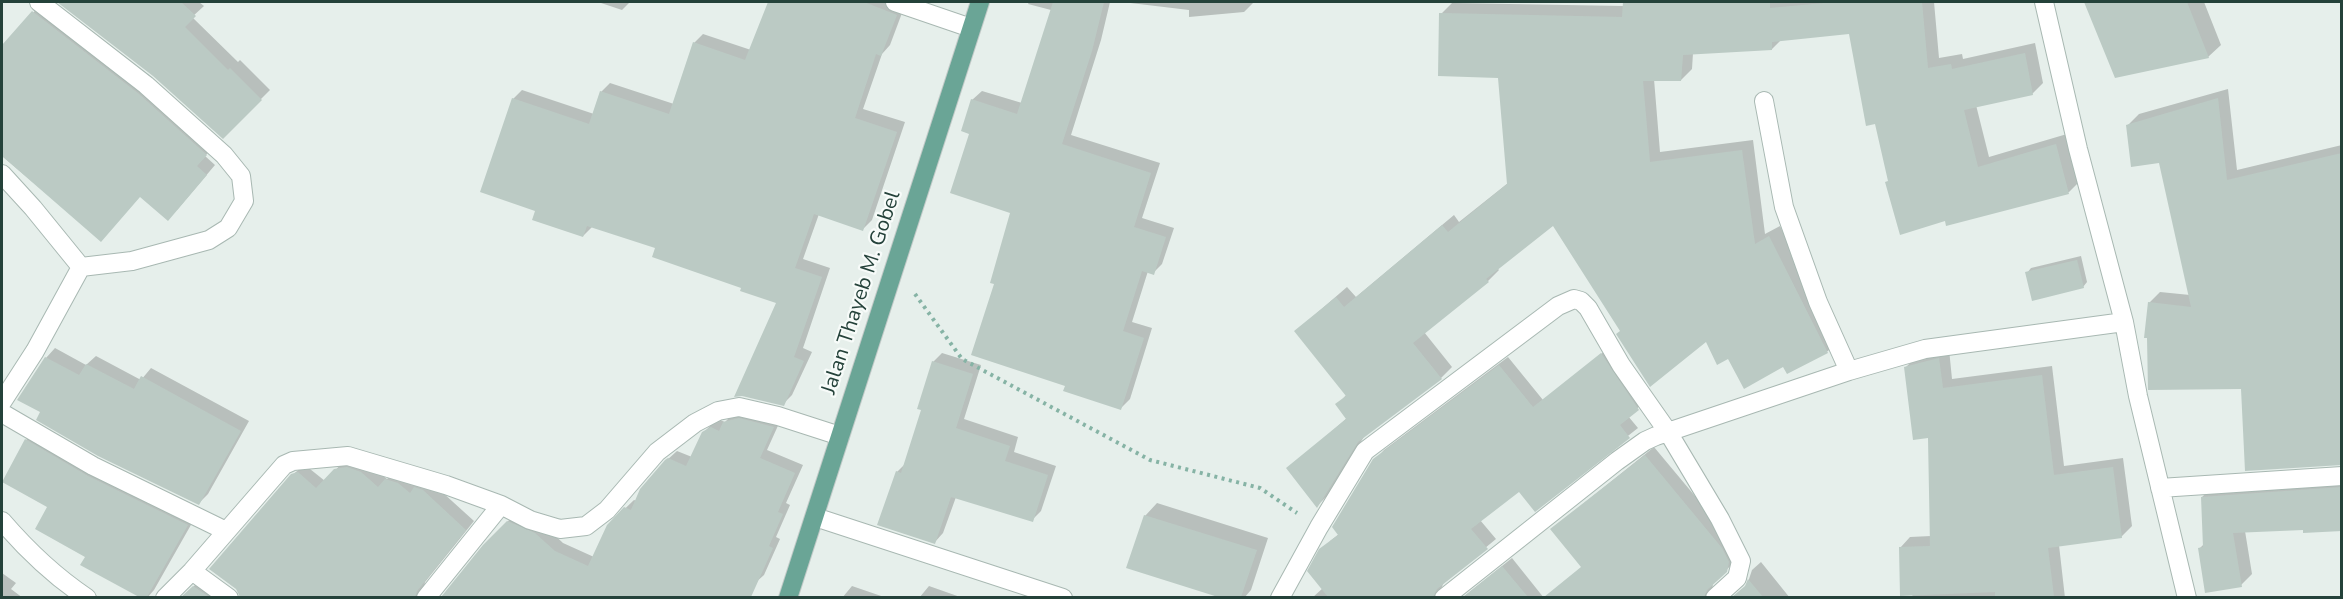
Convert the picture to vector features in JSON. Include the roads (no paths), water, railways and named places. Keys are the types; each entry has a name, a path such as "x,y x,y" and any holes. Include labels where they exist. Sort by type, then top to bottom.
{"main road":[{"name":"Jalan Thayeb M. Gobel","path":"788,597 980,2"}],"street":[{"path":"39,2 146,85 224,155 241,176 244,201 228,228 209,240 132,261 81,267"},
{"path":"895,2 971,28"},
{"path":"2044,2 2078,149 2124,322 2138,396 2187,597"},
{"path":"1764,101 1784,207 1818,302 1849,371"},
{"path":"2,174 81,267"},
{"path":"2,402 35,351 81,267"},
{"path":"1280,597 1365,451 1558,306 1574,299 1581,301 1588,308 1621,365 1668,432 1720,519 1741,561 1737,578 1715,597"},
{"path":"1444,597 1645,441 1849,371 1925,349 2124,322"},
{"path":"165,597 192,571 284,465 293,461 343,455 436,482 560,530 586,526 607,510 657,452 696,423 718,411 739,407 778,416 840,436"},
{"path":"2,413 93,466 226,531"},
{"path":"2160,488 2342,476"},
{"path":"426,597 501,506"},
{"path":"814,517 1063,597"},
{"path":"2,521 27,551 70,587 87,597"},
{"path":"192,571 229,597"}]}
